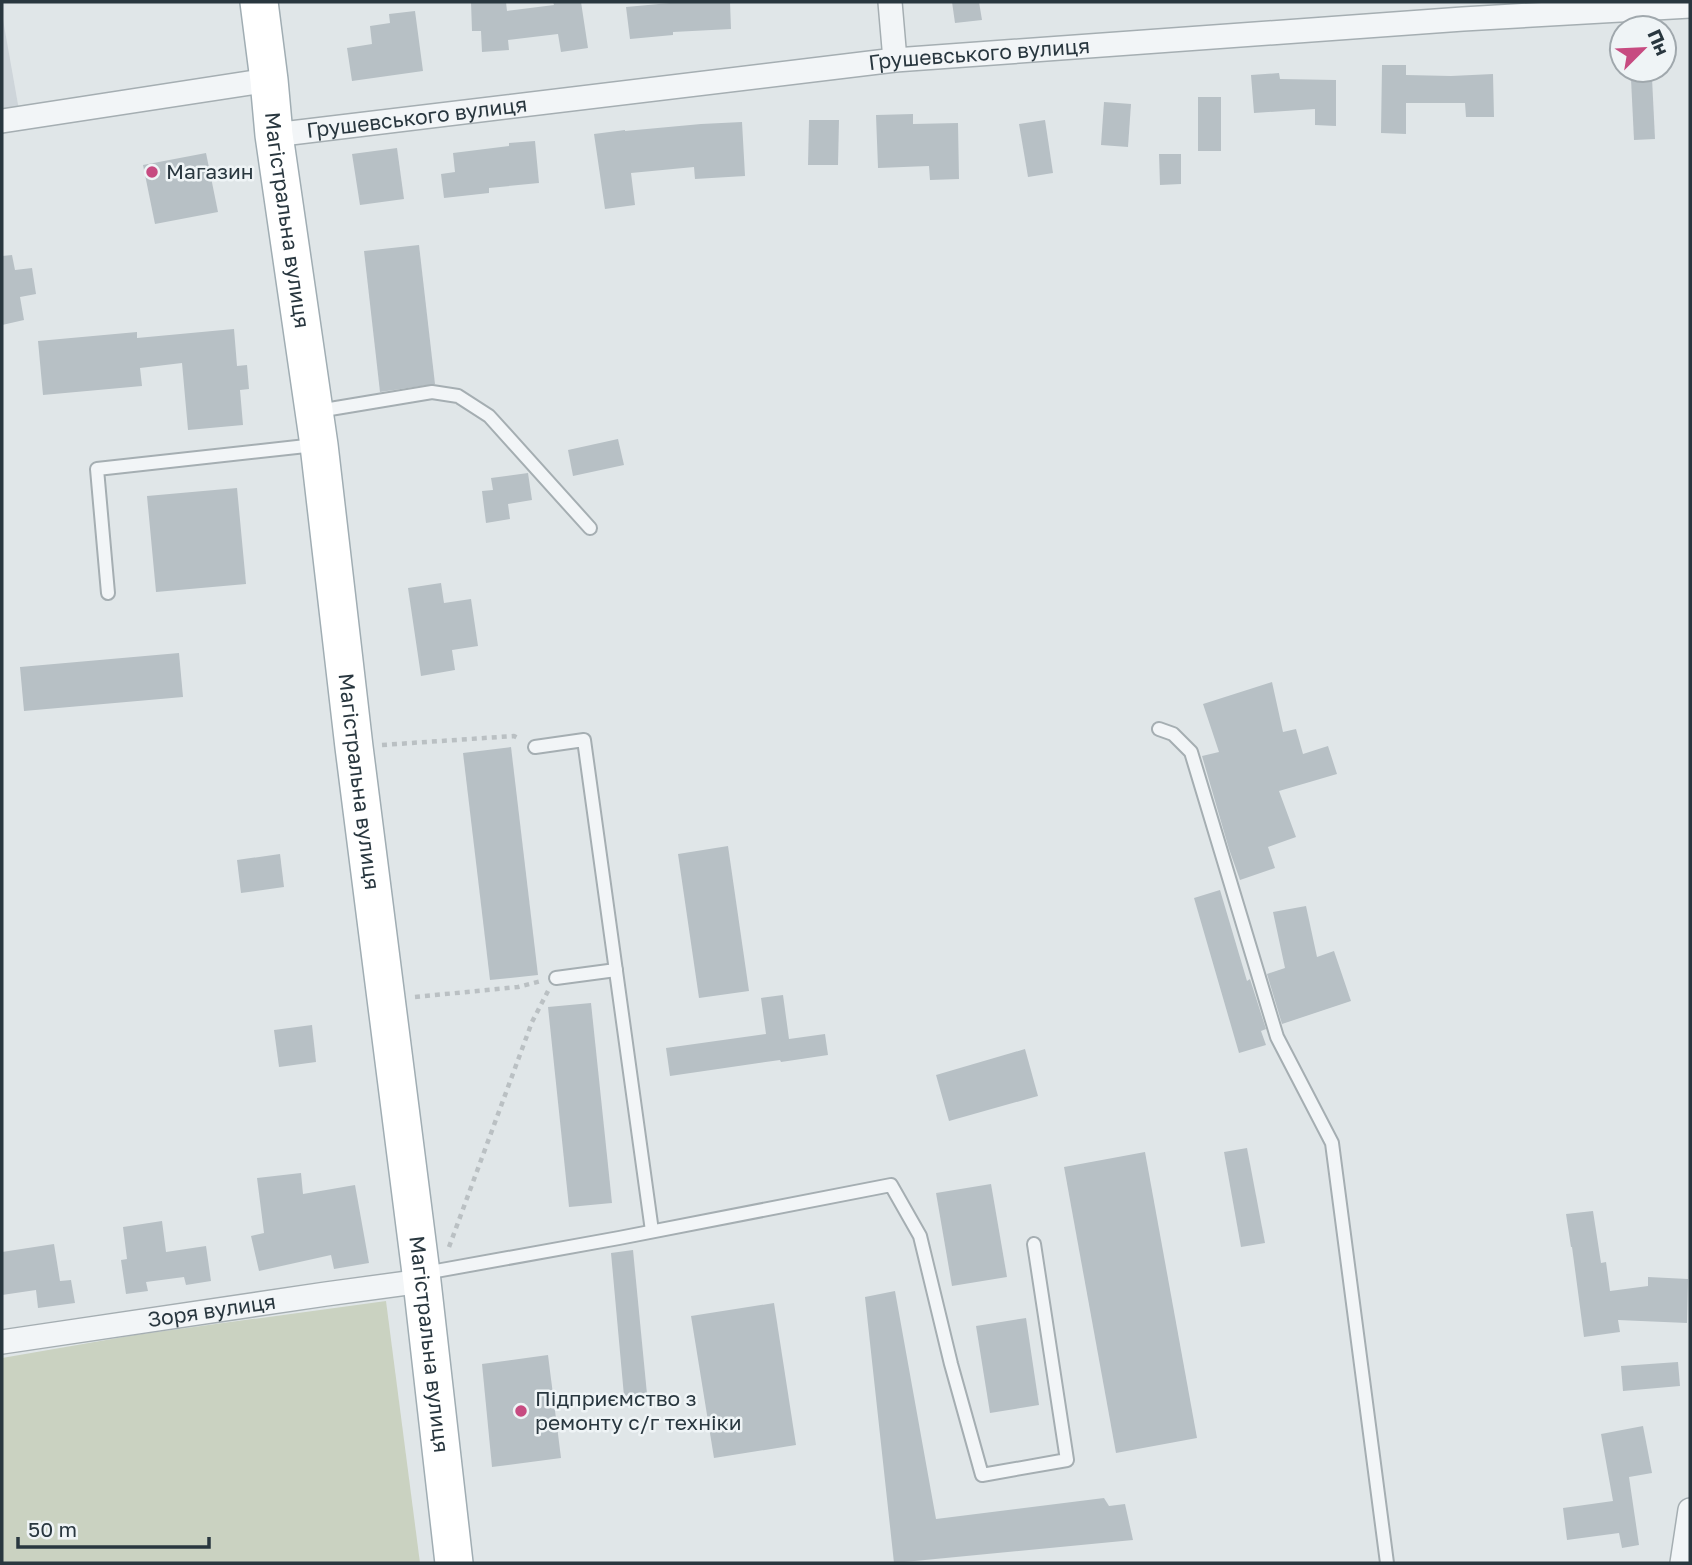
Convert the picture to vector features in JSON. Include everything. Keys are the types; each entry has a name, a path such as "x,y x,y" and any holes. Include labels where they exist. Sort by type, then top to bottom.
{"main road":[{"name":"Магістральна вулиця","path":"258,2 274,135 317,428 386,1000 430,1269 454,1563"}],"street":[{"path":"890,2 895,60"},
{"name":"Грушевського вулиця","path":"274,135 895,60 1462,10 1690,6"},
{"path":"2,121 269,80"},
{"name":"Зоря вулиця","path":"2,1342 326,1294 430,1269"},
{"path":"1682,1563 1690,1510"}],"lane":[{"path":"108,593 97,469 317,428 432,392 458,396 489,416 590,528"},
{"path":"1159,729 1173,734 1191,752 1278,1037 1332,1143 1387,1563"},
{"path":"535,747 584,740 652,1231"},
{"path":"555,978 615,970"},
{"path":"430,1269 652,1231 891,1185 920,1236 951,1364 982,1475 1067,1460 1034,1244"}],"path":[{"path":"352,730 514,736 535,747"},
{"path":"386,1000 518,986 555,978"},
{"path":"430,1269 532,1022 555,978"}],"shaded area":[{"path":"2,14 19,110 2,112"}],"green space":[{"path":"386,1301 420,1563 2,1563 2,1358 135,1335"}],"building":[{"path":"471,2 506,2 507,11 554,5 553,2 581,2 588,48 561,52 558,34 508,40 509,50 482,52 481,31 472,31"},
{"path":"681,2 730,2 731,29 673,32 673,35 630,39 626,7"},
{"path":"952,2 979,2 982,20 955,23"},
{"path":"415,11 423,71 352,81 347,48 372,44 370,26 390,23 389,14"},
{"path":"1382,65 1406,65 1406,75 1493,74 1494,117 1466,117 1465,103 1406,103 1406,134 1381,133"},
{"path":"1279,73 1280,79 1336,80 1336,126 1315,125 1315,109 1254,113 1251,75"},
{"path":"1631,84 1652,84 1655,139 1634,140"},
{"path":"1198,97 1221,97 1221,151 1198,151"},
{"path":"1104,102 1131,104 1128,147 1101,145"},
{"path":"913,114 913,124 958,123 959,179 930,180 929,166 878,168 876,115"},
{"path":"809,120 839,120 838,165 808,165"},
{"path":"1045,120 1053,173 1028,177 1019,124"},
{"path":"742,122 745,176 695,179 694,167 631,173 635,205 605,209 594,134"},
{"path":"535,141 539,183 489,188 489,193 444,198 441,174 455,172 453,153"},
{"path":"397,148 404,199 360,205 352,154"},
{"path":"206,153 218,212 155,224 143,165"},
{"path":"1159,154 1181,154 1181,184 1160,185"},
{"path":"419,245 435,384 380,392 364,251"},
{"path":"12,255 15,270 32,268 36,294 20,297 24,320 2,325 2,256"},
{"path":"234,329 237,366 247,365 249,389 240,390 243,425 188,430 182,363 140,368 142,386 43,395 38,341 137,332 137,338"},
{"path":"618,439 624,465 573,476 568,450"},
{"path":"528,473 532,500 508,504 510,519 486,523 482,491 493,490 491,478"},
{"path":"237,488 246,584 156,592 147,496"},
{"path":"441,583 444,603 471,599 478,646 452,650 455,670 421,676 408,588"},
{"path":"179,653 183,697 24,711 20,667"},
{"path":"1272,682 1283,732 1296,729 1303,754 1328,746 1337,774 1279,791 1296,837 1268,847 1275,868 1240,880 1202,756 1219,752 1203,704"},
{"path":"511,747 538,975 490,980 463,753"},
{"path":"728,846 749,991 699,998 678,854"},
{"path":"280,854 284,887 241,893 237,860"},
{"path":"1220,890 1247,981 1250,979 1266,1029 1261,1031 1266,1045 1239,1053 1194,898"},
{"path":"1306,906 1317,957 1334,951 1351,1001 1282,1024 1267,974 1285,968 1273,912"},
{"path":"783,995 789,1039 825,1034 828,1055 670,1076 666,1048 766,1034 761,998"},
{"path":"591,1003 612,1203 569,1207 548,1007"},
{"path":"312,1025 316,1062 279,1067 274,1030"},
{"path":"1025,1049 1038,1096 949,1121 936,1075"},
{"path":"1247,1148 1265,1243 1241,1247 1224,1152"},
{"path":"1145,1152 1197,1438 1116,1453 1064,1167"},
{"path":"301,1173 303,1194 355,1185 369,1263 334,1269 331,1255 259,1271 251,1236 264,1233 257,1178"},
{"path":"991,1184 1007,1277 952,1286 936,1193"},
{"path":"1593,1211 1601,1263 1606,1262 1610,1291 1648,1286 1648,1277 1688,1279 1687,1323 1618,1320 1620,1332 1584,1337 1566,1214"},
{"path":"162,1221 166,1252 206,1246 211,1281 186,1285 184,1277 146,1282 148,1291 126,1294 121,1260 127,1259 123,1227"},
{"path":"54,1244 60,1281 71,1280 75,1303 38,1308 36,1290 2,1295 2,1252"},
{"path":"633,1250 647,1394 624,1396 611,1253"},
{"path":"895,1291 936,1519 1104,1498 1109,1506 1125,1504 1133,1540 894,1563 865,1297"},
{"path":"774,1303 796,1445 714,1458 691,1316"},
{"path":"1026,1318 1039,1405 990,1413 976,1326"},
{"name":"Підприємство з ремонту с/г техніки","path":"548,1355 561,1458 492,1467 482,1364"},
{"path":"1678,1362 1680,1386 1623,1391 1621,1366"},
{"path":"1643,1426 1652,1473 1629,1477 1639,1545 1622,1548 1619,1533 1567,1540 1563,1508 1613,1501 1601,1434"}],"place":[{"name":"Магазин","path":"152,172"},
{"name":"Підприємство з ремонту с/г техніки","path":"521,1411"}]}
